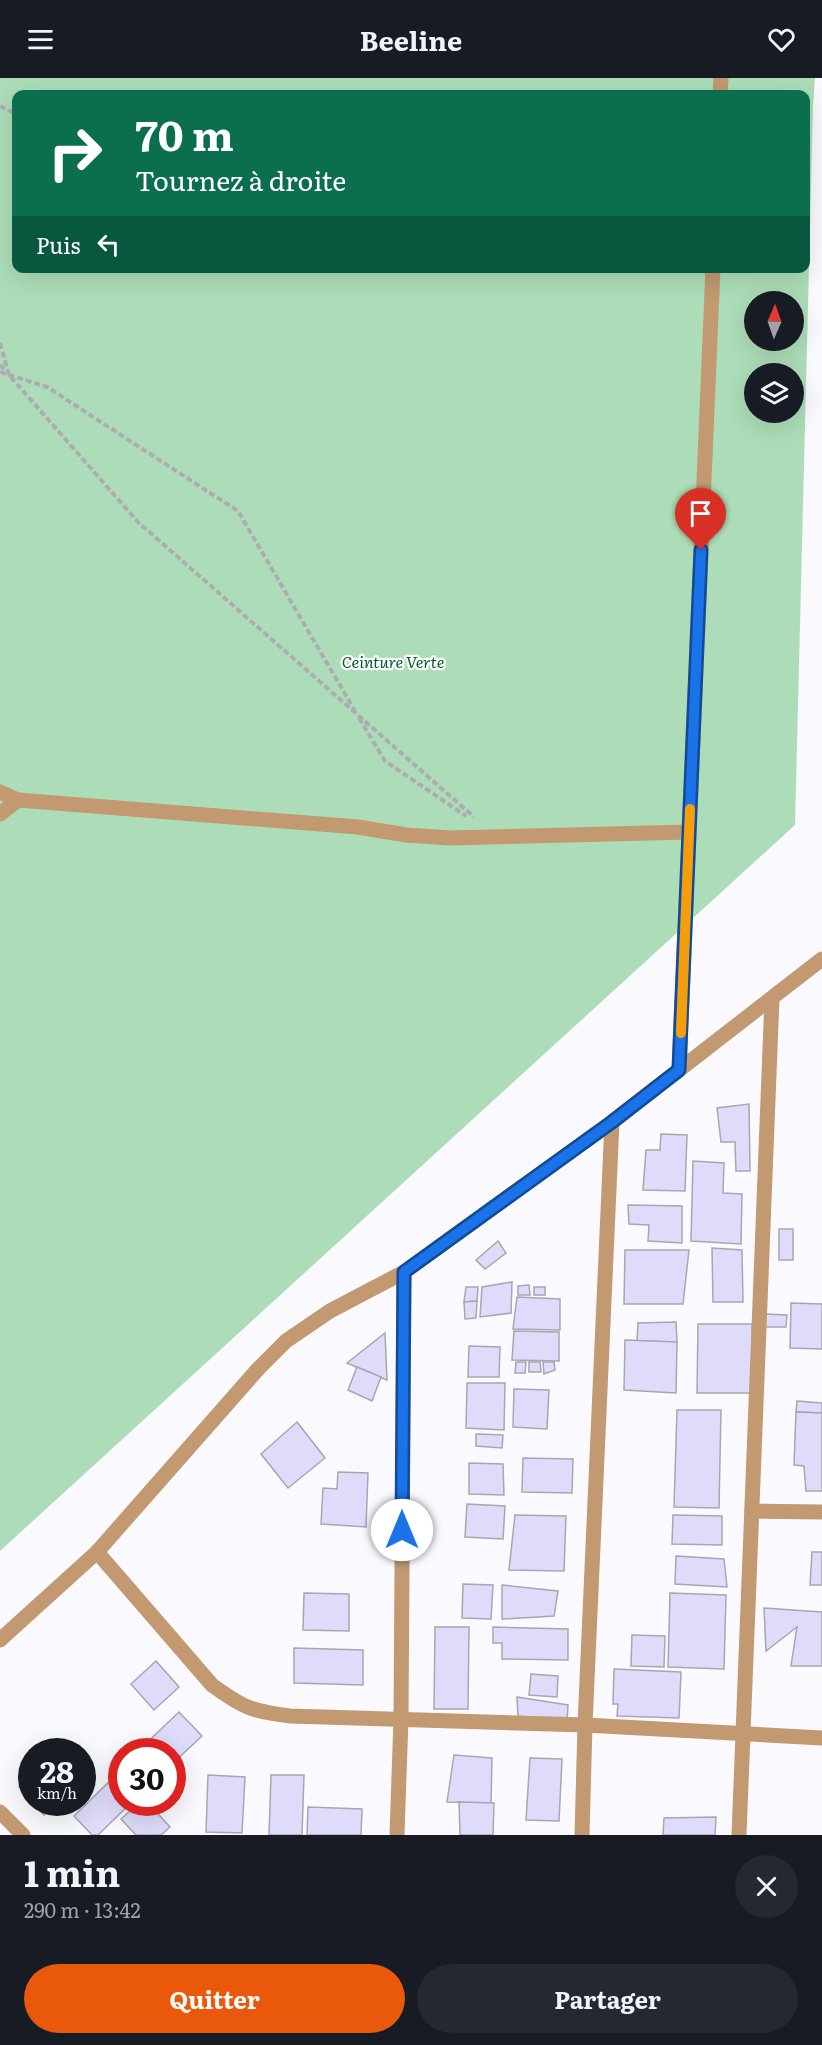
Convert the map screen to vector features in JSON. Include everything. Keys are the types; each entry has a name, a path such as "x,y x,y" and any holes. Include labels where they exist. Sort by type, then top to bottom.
{"street":[{"path":"679,1070 713,273"},
{"path":"0,792 18,800 358,827 406,836 450,838 689,832"},
{"path":"0,814 18,800"},
{"path":"0,1640 98,1552 258,1369 286,1341 330,1311 404,1272 612,1122 822,959"},
{"path":"740,1835 742,1733 772,998"},
{"path":"582,1835 612,1122"},
{"path":"397,1835 401,1718 404,1272"},
{"path":"752,1511 822,1512"},
{"path":"98,1552 212,1685 235,1702 261,1713 290,1716 585,1725 822,1738"},
{"path":"0,1812 23,1835"}],"path":[{"path":"0,344 9,375"},
{"path":"0,365 138,522 497,837"},
{"path":"0,372 47,387 238,512 384,761 497,837"}],"green space":[{"name":"Ceinture Verte","path":"0,78 815,78 810,227 810,90 12,90 12,273 809,273 795,825 0,1551"}],"building":[{"path":"749,1104 750,1171 736,1171 735,1142 721,1142 717,1108"},
{"path":"661,1134 687,1135 685,1191 643,1190 646,1150 660,1150"},
{"path":"693,1161 724,1163 723,1193 742,1194 741,1244 691,1241"},
{"path":"628,1205 682,1206 682,1243 648,1241 649,1225 629,1224"},
{"path":"779,1229 793,1229 793,1260 779,1260"},
{"path":"498,1241 506,1253 485,1269 476,1260"},
{"path":"712,1248 742,1250 743,1302 713,1302"},
{"path":"625,1250 689,1250 683,1304 624,1304"},
{"path":"512,1282 511,1313 480,1317 482,1287"},
{"path":"529,1285 530,1295 518,1295 518,1286"},
{"path":"466,1287 478,1287 477,1301 464,1302"},
{"path":"534,1287 545,1287 545,1295 534,1295"},
{"path":"517,1297 560,1299 560,1330 513,1329"},
{"path":"477,1301 476,1318 465,1319 464,1302"},
{"path":"791,1303 822,1304 822,1349 790,1348"},
{"path":"765,1314 787,1315 786,1327 764,1327"},
{"path":"676,1322 677,1342 637,1341 638,1323"},
{"path":"698,1324 752,1324 754,1393 697,1393"},
{"path":"514,1331 559,1332 559,1361 512,1360"},
{"path":"385,1333 387,1380 347,1363"},
{"path":"625,1340 677,1342 676,1393 624,1390"},
{"path":"469,1346 500,1347 499,1377 468,1377"},
{"path":"516,1362 526,1362 525,1373 515,1373"},
{"path":"529,1362 540,1362 541,1372 529,1372"},
{"path":"543,1362 554,1362 555,1370 544,1374"},
{"path":"357,1367 381,1377 372,1401 348,1390"},
{"path":"467,1383 505,1383 504,1430 466,1428"},
{"path":"514,1389 549,1390 547,1429 513,1427"},
{"path":"797,1401 822,1403 822,1413 796,1412"},
{"path":"677,1410 721,1410 719,1508 674,1507"},
{"path":"796,1412 822,1413 822,1491 806,1491 804,1466 794,1465"},
{"path":"297,1422 325,1458 288,1488 261,1454"},
{"path":"476,1434 503,1435 502,1448 476,1446"},
{"path":"523,1458 573,1459 572,1493 522,1492"},
{"path":"469,1463 503,1464 504,1495 469,1494"},
{"path":"338,1472 368,1473 366,1527 321,1524 323,1488 337,1489"},
{"path":"467,1504 505,1506 503,1539 465,1537"},
{"path":"515,1515 566,1516 564,1571 509,1570"},
{"path":"673,1515 722,1516 722,1545 672,1544"},
{"path":"812,1552 822,1552 822,1585 810,1585"},
{"path":"676,1556 724,1559 727,1587 675,1584"},
{"path":"463,1584 493,1585 491,1619 462,1618"},
{"path":"502,1585 558,1591 554,1616 502,1619"},
{"path":"304,1593 349,1594 349,1631 303,1630"},
{"path":"670,1593 726,1595 724,1669 668,1667"},
{"path":"764,1608 822,1612 822,1666 791,1666 797,1627 766,1651"},
{"path":"435,1627 469,1627 468,1709 434,1709"},
{"path":"493,1627 568,1629 568,1660 502,1659 502,1643 493,1643"},
{"path":"632,1635 665,1636 664,1667 631,1666"},
{"path":"294,1648 363,1650 363,1685 294,1683"},
{"path":"156,1661 179,1687 154,1710 131,1684"},
{"path":"614,1669 681,1672 679,1718 617,1716 618,1704 613,1704"},
{"path":"531,1674 558,1676 557,1697 529,1695"},
{"path":"517,1697 568,1705 567,1722 518,1716"},
{"path":"179,1712 202,1736 186,1751 186,1738 152,1738"},
{"path":"454,1755 492,1758 491,1803 447,1802"},
{"path":"530,1758 562,1759 559,1821 526,1820"},
{"path":"208,1775 245,1777 242,1833 206,1832"},
{"path":"271,1775 304,1775 302,1835 269,1835"},
{"path":"108,1783 108,1816 118,1816 98,1835 92,1835 74,1816 96,1816 96,1794"},
{"path":"459,1802 494,1803 493,1835 460,1835"},
{"path":"308,1807 362,1809 361,1835 307,1835"},
{"path":"124,1816 160,1816 170,1827 161,1835 136,1835 121,1819"},
{"path":"716,1817 715,1835 663,1835 664,1818"}],"slow traffic":[{"path":"681,1033 690,809"}],"route":[{"path":"402,1530 404,1272 612,1122 679,1070 701,550"}]}
